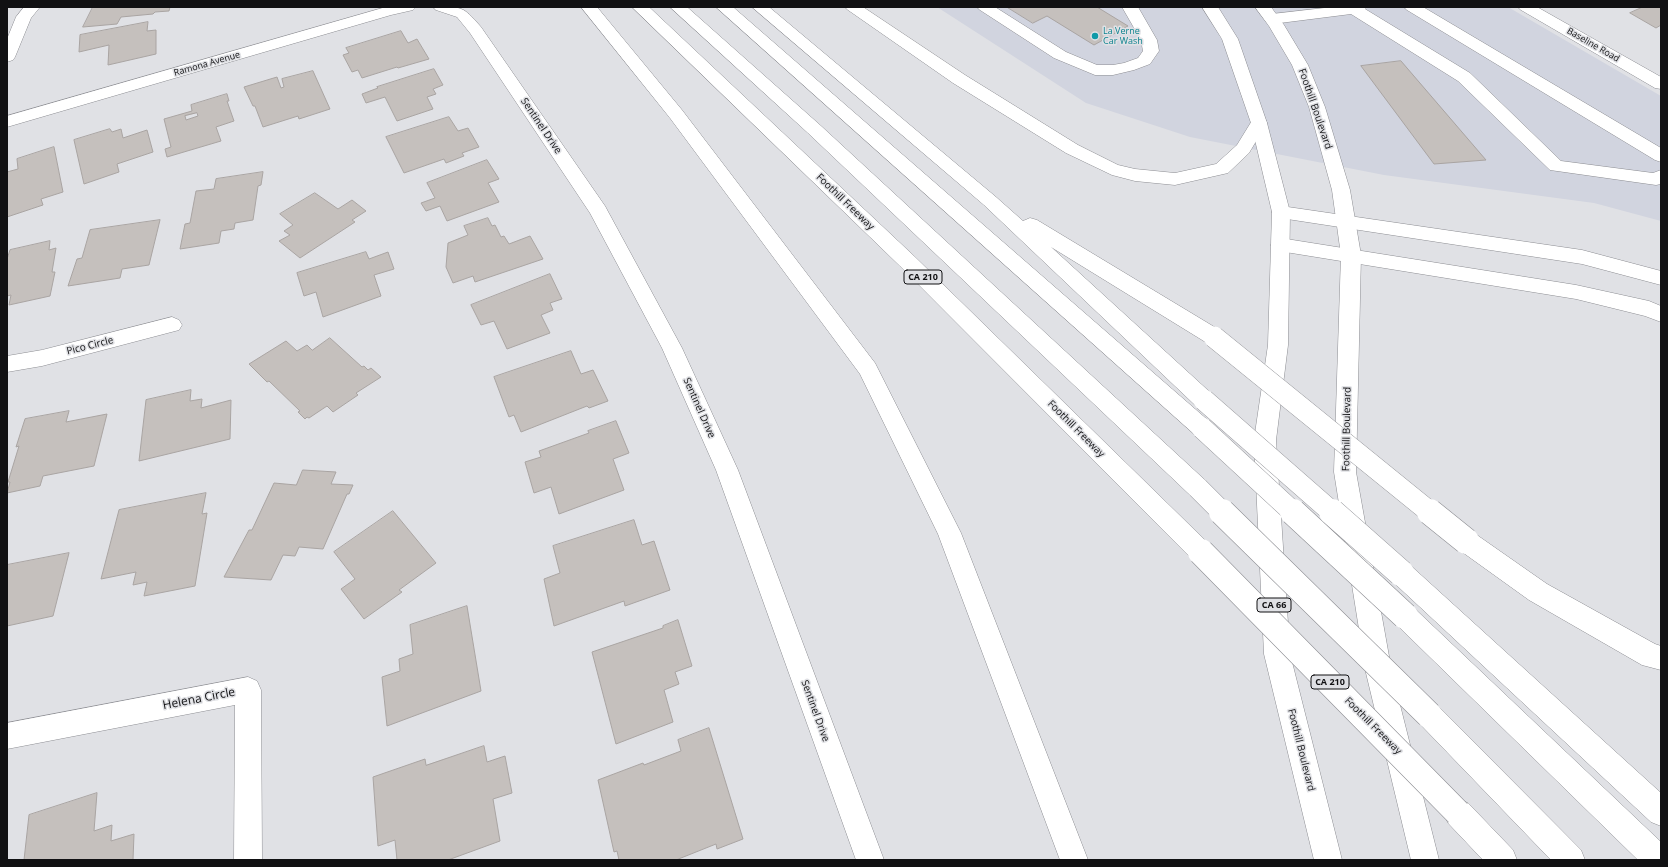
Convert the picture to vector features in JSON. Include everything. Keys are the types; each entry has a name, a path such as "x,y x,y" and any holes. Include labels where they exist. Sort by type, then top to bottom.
{"main road":[{"path":"7,57 24,17 32,7"},
{"name":"Ramona Avenue","path":"7,122 388,11 408,7"},
{"name":"Sentinel Drive","path":"441,7 462,14 489,50 598,211 672,348 727,470 870,860"},
{"path":"589,7 681,120 868,369 949,533 1074,860"},
{"name":"Foothill Freeway","path":"640,7 907,261 1201,552 1458,812 1503,860"},
{"path":"678,7 814,129 1198,488 1429,715 1571,860"},
{"path":"724,7 926,183 1202,428 1405,616 1659,860"},
{"path":"760,7 990,201 1204,400 1401,573 1661,812"},
{"path":"853,7 959,79 1072,149 1112,168 1134,175 1175,179 1222,169 1243,149 1259,123"},
{"path":"985,7 1060,55 1095,70 1113,70 1128,67 1144,61 1151,50 1149,40 1130,7"},
{"name":"Foothill Boulevard","path":"1210,7 1230,38 1259,123 1281,212 1278,345 1265,440 1277,654 1328,860"},
{"path":"1412,7 1661,156"},
{"name":"Baseline Road","path":"1526,7 1661,84"},
{"path":"1268,13 1356,8 1464,77 1556,166 1656,179 1661,176"},
{"name":"Foothill Boulevard","path":"1268,13 1300,65 1317,107 1341,190 1351,255 1346,472 1379,674 1425,860"},
{"path":"990,201 1214,337 1466,541 1538,592 1651,656 1661,658"},
{"path":"1281,212 1582,257 1661,278"},
{"path":"1280,245 1351,255 1576,292 1649,309 1661,314"},
{"name":"Pico Circle","path":"7,364 42,358 172,325"},
{"name":"Helena Circle","path":"7,736 248,690 248,860"}],"shaded area":[{"path":"937,7 1508,7 1661,96 1661,221 1594,203 1384,175 1190,137 1086,103"}],"building":[{"path":"93,7 170,7 169,11 121,17 117,24 83,27"},
{"name":"La Verne Car Wash","path":"1007,7 1097,7 1128,26 1094,45 1047,16 1033,23"},
{"path":"1643,7 1661,7 1661,25 1656,28 1630,13"},
{"path":"148,22 147,31 156,30 156,54 108,65 109,45 79,52 80,35"},
{"path":"401,31 408,43 417,39 429,59 362,78 358,70 352,72 343,55 349,53 346,48"},
{"path":"1401,61 1486,160 1434,164 1361,66"},
{"path":"434,69 443,85 433,89 436,94 427,97 433,109 397,121 385,97 366,103 362,94 378,88 377,87"},
{"path":"313,71 330,109 299,119 298,116 263,127 255,106 253,106 244,87 277,77 281,88 284,87 282,79"},
{"path":"227,94 229,101 227,101 234,121 216,127 221,141 167,157 165,149 171,147 164,119 192,111 191,105","holes":["197,113 198,116 186,120 185,116"]},
{"path":"449,117 458,131 468,128 479,147 462,153 464,156 446,163 444,159 404,173 386,137"},
{"path":"110,129 112,132 121,129 123,138 147,130 153,152 117,164 119,172 84,184 74,140"},
{"path":"54,147 63,192 41,199 43,205 7,217 7,172 18,169 17,159"},
{"path":"487,160 499,179 488,183 499,202 447,221 440,206 426,211 421,203 435,198 427,183"},
{"path":"263,172 261,185 258,186 253,220 235,223 234,229 221,231 219,243 180,249 185,224 190,223 196,191 214,189 216,179"},
{"path":"315,193 338,209 352,200 366,211 352,220 355,222 300,258 279,241 290,235 284,231 293,225 280,214"},
{"path":"488,218 492,226 495,225 501,237 504,236 509,244 530,236 543,259 475,282 473,276 453,283 446,267 448,243 468,235 464,226"},
{"path":"160,220 149,265 122,269 120,278 68,286 77,259 82,258 90,230"},
{"path":"50,241 49,250 56,248 52,272 55,272 50,296 9,305 11,295 7,296 7,259 10,250"},
{"path":"366,252 369,259 388,252 394,269 374,275 381,296 323,317 316,292 304,296 297,273"},
{"path":"550,274 562,299 550,303 553,310 541,315 550,333 507,349 494,321 481,325 471,305"},
{"path":"330,338 362,367 364,366 368,370 371,368 381,377 356,393 358,395 333,412 327,406 305,419 298,412 300,411 249,364 286,341 297,351 307,345 312,350"},
{"path":"571,351 581,374 593,370 608,401 589,408 587,406 521,432 514,415 509,417 494,377"},
{"path":"191,390 190,401 202,399 201,408 231,400 230,439 139,461 146,400"},
{"path":"69,411 66,422 107,414 94,466 43,476 40,486 7,493 10,482 8,482 19,446 16,447 25,419"},
{"path":"616,421 629,453 613,459 624,490 559,514 551,487 534,493 525,462 541,457 539,451 589,433 588,431"},
{"path":"303,470 336,472 331,484 353,485 349,494 347,494 323,549 299,547 295,556 283,555 271,580 224,577 249,530 252,530 274,483 296,485"},
{"path":"206,493 202,514 207,513 195,586 144,596 147,582 133,585 136,572 101,579 119,510"},
{"path":"393,511 436,563 399,590 402,592 364,619 341,589 355,579 334,552"},
{"path":"634,520 642,545 654,541 670,590 625,606 624,601 554,626 544,579 560,573 553,546"},
{"path":"69,553 53,616 7,626 7,565"},
{"path":"467,606 481,691 387,726 382,677 400,671 399,659 413,654 410,625"},
{"path":"678,620 692,666 675,672 679,684 664,690 673,722 616,744 592,652 663,628 663,626"},
{"path":"709,728 743,839 717,849 716,844 676,860 619,860 617,851 614,852 598,780 643,763 644,765 681,751 678,740"},
{"path":"484,746 487,762 505,756 512,793 493,799 500,841 448,860 397,860 395,840 378,846 373,777 425,759 426,765"},
{"path":"97,793 94,831 112,825 111,841 134,834 133,860 24,860 29,815"}],"place":[{"name":"La Verne Car Wash","path":"1095,36"}]}
